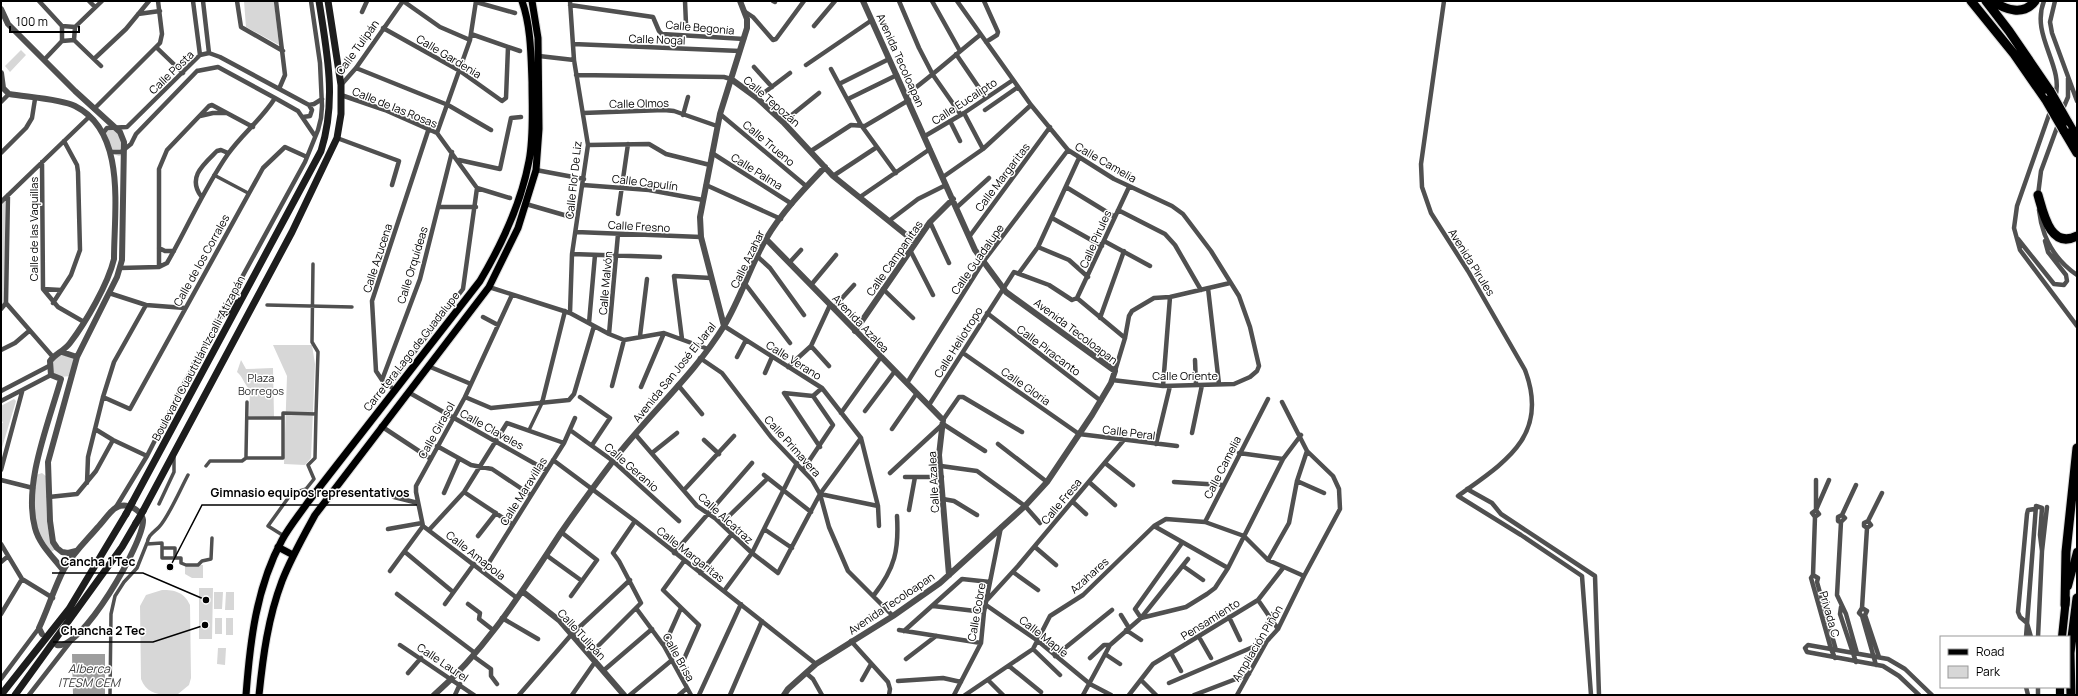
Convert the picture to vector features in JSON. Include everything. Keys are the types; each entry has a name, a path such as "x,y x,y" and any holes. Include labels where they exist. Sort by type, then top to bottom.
{"highway":[{"path":"1971,1 2014,54 2046,100 2064,132 2073,139 2077,161"},
{"path":"1986,1 2014,36 2050,91 2067,120 2077,153"},
{"path":"1993,1 2008,10 2018,10 2025,8 2035,1"},
{"path":"2038,195 2046,223 2051,232 2062,238 2071,239 2077,236"},
{"path":"2065,605 2066,552 2077,448"},
{"path":"2062,636 2069,580 2077,552"},
{"path":"2071,695 2070,648 2077,598"},
{"path":"2076,695 2074,666 2077,631"}],"main road":[{"name":"Boulevard Cuautitlán Izcalli-Atizapán","path":"1,695 69,609 126,514 321,151 327,132 330,107 330,86 320,1"},
{"name":"Boulevard Cuautitlán Izcalli-Atizapán","path":"15,695 122,548 174,454 292,232 337,138 341,86 328,1"},
{"name":"Carretera Lago de Guadalupe","path":"246,695 255,615 259,597 278,547 284,536 392,387 406,375 470,294 495,256 507,230 518,200 529,161 532,124 531,52 522,1"},
{"name":"Carretera Lago de Guadalupe","path":"259,695 267,634 282,582 293,555 315,515 381,426 488,287 518,228 536,170 539,129 539,56 536,20 532,1"},
{"path":"222,314 239,302"},
{"path":"406,375 416,382"},
{"path":"278,547 293,555"},
{"path":"85,583 93,585 92,590"}],"street":[{"path":"39,1 62,26 62,41"},
{"path":"89,1 95,7"},
{"path":"74,40 75,27 102,1"},
{"path":"94,59 126,29 149,1"},
{"path":"94,109 156,47 162,38 158,1"},
{"path":"193,1 200,55"},
{"path":"203,1 209,53"},
{"path":"237,1 241,27 283,51"},
{"path":"276,1 285,75 279,88"},
{"name":"Boulevard Cuautitlán Izcalli-Atizapán","path":"1,679 41,631 63,570 76,551 115,508 147,456 307,157 321,118 322,99 320,63 311,1"},
{"path":"362,12 367,1"},
{"path":"403,1 440,27 470,40"},
{"name":"Calle Tulipán","path":"341,86 356,68 403,1"},
{"path":"437,133 470,40 476,1 515,13"},
{"path":"685,1 686,24"},
{"name":"Avenida San José El Jaral","path":"434,695 452,679 493,630 613,461 708,350 724,326 701,237 700,217 717,126 747,28 744,11 740,1"},
{"path":"744,11 754,17 773,40 776,40 804,1"},
{"path":"814,26 835,1"},
{"path":"899,1 919,48 933,75 963,114 983,150"},
{"path":"932,1 958,53 986,98"},
{"name":"Calle Camelia","path":"957,1 980,36 986,42 1031,105 1068,150 1079,158 1129,186 1172,206 1183,214 1211,251 1243,304 1259,366 1257,371 1250,377 1234,384"},
{"path":"984,1 998,32 997,35 986,42"},
{"name":"Avenida Pirules","path":"1444,1 1421,164 1422,187 1431,213 1479,290 1525,370 1530,383 1532,398 1532,416 1527,433 1517,448 1504,462 1458,496 1523,533"},
{"path":"2044,1 2041,8 2040,21 2042,35 2057,86 2017,206 2015,218 2016,237 2020,250 2027,261 2077,326"},
{"path":"2055,1 2050,22 2052,33 2077,101"},
{"name":"Avenida Tecoloapan","path":"784,695 816,664 893,616 949,575 1025,506 1047,482 1080,434 1101,401 1115,371 1003,289 983,262 969,237 865,2"},
{"name":"Calle Begonia","path":"570,3 653,18 662,34 744,39"},
{"name":"Calle Flor De Liz","path":"542,403 567,312 572,254 588,145 574,60 570,3"},
{"path":"1,9 4,24 120,132 124,150 122,260 109,293 77,357 48,462 50,535 57,548 68,553 76,551"},
{"path":"138,14 160,11"},
{"path":"806,65 872,20"},
{"path":"62,26 75,27"},
{"name":"Calle Gardenia","path":"383,28 460,71 502,101 504,100 508,47"},
{"path":"471,34 520,51"},
{"path":"810,151 851,125 865,126 907,97 980,36"},
{"path":"44,60 62,41 74,40 101,66"},
{"name":"Calle Nogal","path":"573,44 740,51"},
{"path":"156,47 183,73"},
{"name":"Calle Posta","path":"103,134 107,128 127,127 200,55 209,53 220,57 309,105"},
{"path":"539,56 574,60"},
{"path":"220,57 222,61 218,67 298,111 315,136"},
{"path":"839,84 889,59"},
{"path":"111,152 118,153 131,144 136,134 197,71 194,70 193,67 195,60"},
{"path":"754,66 772,87"},
{"name":"Calle Posta","path":"197,71 218,67"},
{"path":"356,68 448,105 491,130"},
{"path":"831,69 861,125 896,173"},
{"path":"757,98 790,72"},
{"path":"1,73 2,89 9,94 35,99 65,102 75,106 89,117 103,134 111,152 114,169 114,259 112,269 84,322 62,352 52,357 49,366 51,375"},
{"name":"Calle Tepozán","path":"576,75 724,77 731,79 757,98 783,122 833,176 916,242"},
{"path":"848,99 896,75"},
{"path":"2016,237 2054,284 2064,285 2067,281 2066,275 2048,252 2040,219 2038,195 2041,171 2068,97 2068,78"},
{"name":"Calle Eucalipto","path":"925,136 963,114 1013,80"},
{"path":"985,110 1018,87"},
{"path":"65,102 73,99 75,91"},
{"path":"783,122 819,93"},
{"path":"1,102 9,94"},
{"name":"Calle de las Rosas","path":"341,95 429,128 437,133 459,160 477,188"},
{"path":"683,114 688,97"},
{"path":"120,268 159,267 166,265 201,196 228,153 265,114 274,98"},
{"path":"1,153 26,128 32,118 35,99"},
{"path":"303,117 310,116 312,110 309,105 322,99"},
{"path":"159,267 159,169 167,150 212,105 253,126"},
{"path":"943,177 983,150 1031,105"},
{"name":"Calle Olmos","path":"583,113 664,110 683,114 717,126"},
{"path":"200,116 226,113"},
{"name":"Calle Trueno","path":"720,114 806,186"},
{"path":"1,202 89,117"},
{"path":"459,160 500,169 511,118 521,117"},
{"path":"950,122 960,142"},
{"name":"Calle Azucena","path":"382,380 376,371 372,301 429,128"},
{"name":"Calle Margaritas","path":"969,237 1050,128"},
{"path":"337,138 399,161 392,185"},
{"path":"53,302 70,275 80,250 77,165 64,141"},
{"path":"618,214 628,144"},
{"path":"588,145 649,144 666,154 710,165"},
{"name":"Calle de los Corrales","path":"103,397 130,409 262,168 282,148 288,147 307,157"},
{"path":"833,176 876,147"},
{"path":"860,197 930,149"},
{"path":"201,196 195,184 196,174 217,151 221,150 228,153"},
{"name":"Calle Guadalupe","path":"907,383 983,262 1068,150"},
{"name":"Calle Orquídeas","path":"382,380 420,279 452,152"},
{"name":"Calle Palma","path":"712,154 792,204"},
{"path":"1079,158 1038,247 1019,273 1049,285 1072,300 1077,298 1124,338"},
{"name":"Calle de las Vaquillas","path":"42,162 43,289 53,302 84,322"},
{"name":"Calle Azahar","path":"724,326 746,285 766,239 806,186 825,168"},
{"path":"536,170 584,179"},
{"path":"214,175 248,193"},
{"path":"956,208 989,178"},
{"path":"706,184 781,219"},
{"name":"Calle Capulín","path":"583,185 649,190 704,200"},
{"path":"889,221 918,199 946,185"},
{"name":"Calle Pirules","path":"1077,298 1129,186"},
{"path":"1066,187 1115,217"},
{"path":"382,380 392,387 462,289 476,207 477,188 510,198"},
{"path":"1,309 6,303 8,195"},
{"name":"Calle Campanitas","path":"855,331 930,222 952,199"},
{"path":"526,204 571,217"},
{"path":"438,207 476,207"},
{"path":"1118,210 1165,234 1175,245 1201,290"},
{"path":"1052,218 1102,246"},
{"path":"930,222 950,263"},
{"name":"Calle Fresno","path":"576,232 701,237"},
{"name":"Calle Malvón","path":"609,334 618,234"},
{"path":"2044,238 2061,261 2077,275"},
{"name":"Avenida Azalea","path":"766,239 917,393 943,422"},
{"path":"1104,241 1150,266"},
{"path":"1038,247 1069,260 1088,277"},
{"path":"159,248 165,251 174,251"},
{"path":"790,262 801,250"},
{"path":"910,250 933,295"},
{"path":"1100,318 1124,251"},
{"path":"572,254 660,257"},
{"path":"588,323 595,255"},
{"path":"811,285 836,255"},
{"path":"758,257 770,268 804,314"},
{"path":"284,536 268,526 291,494 306,489 314,479 308,465 315,458 318,352 312,342 312,264"},
{"name":"Calle Heliotropo","path":"929,406 1014,272 1019,273"},
{"path":"682,339 674,276 711,278"},
{"path":"640,336 647,279"},
{"path":"1115,371 1129,316 1132,311 1154,298 1170,297 1230,283"},
{"path":"746,285 790,343"},
{"path":"788,367 811,346 832,307 854,285"},
{"path":"488,287 567,312 609,334 624,340 664,333 708,350"},
{"path":"1208,288 1219,384"},
{"path":"43,289 61,290"},
{"path":"462,289 470,294"},
{"path":"883,289 913,318"},
{"path":"109,293 146,305 185,308"},
{"name":"Calle Girasol","path":"423,524 416,486 437,446 466,397 512,295"},
{"path":"1163,386 1170,297"},
{"path":"6,303 52,357"},
{"path":"87,483 88,457 103,397 114,362 146,305"},
{"path":"267,305 352,307"},
{"name":"Calle Piracanto","path":"987,313 1101,401"},
{"path":"483,317 498,325"},
{"path":"466,397 491,408 569,400 572,398 594,326"},
{"name":"Calle Verano","path":"724,326 822,388 861,438 878,506 879,526"},
{"path":"1,350 15,343 29,331"},
{"path":"641,387 664,333"},
{"path":"612,386 624,340"},
{"path":"737,357 746,340"},
{"path":"811,346 829,366"},
{"path":"62,352 77,357"},
{"name":"Calle Gloria","path":"963,354 1080,434"},
{"path":"765,373 772,357"},
{"path":"841,413 881,357"},
{"name":"Calle Primavera","path":"700,358 722,373 770,438 797,463 812,480 820,494 830,527 848,571 874,595 893,616"},
{"path":"1195,360 1196,385"},
{"path":"1,391 49,366"},
{"path":"428,366 471,384"},
{"path":"865,411 895,371"},
{"path":"51,375 70,382"},
{"path":"1,401 22,392 51,375"},
{"path":"61,379 36,473 33,488 32,509 35,528 41,542 63,570"},
{"name":"Calle Oriente","path":"1112,380 1163,386 1234,384"},
{"path":"678,385 702,414"},
{"path":"1192,433 1202,385"},
{"path":"1156,444 1170,386"},
{"path":"820,447 784,393 813,396 822,388"},
{"path":"1,470 22,392"},
{"name":"Calle Claveles","path":"408,392 546,470"},
{"path":"892,429 917,393"},
{"path":"804,470 833,425 813,396"},
{"path":"580,397 610,418 592,445"},
{"name":"Calle Azalea","path":"949,575 940,455 943,422 959,397 963,397 1022,432"},
{"name":"Calle Camelia","path":"1205,522 1222,485 1268,399"},
{"path":"246,458 247,402"},
{"path":"1268,560 1289,523 1297,481 1308,451 1301,435 1282,402"},
{"path":"529,430 542,403"},
{"path":"206,466 210,461 242,462 246,458 283,458 283,413 316,414"},
{"path":"247,418 283,418"},
{"name":"Calle Maravillas","path":"483,572 564,443 575,418"},
{"path":"890,473 943,422 985,451"},
{"path":"429,530 464,492 494,441 507,423 564,443"},
{"path":"381,426 431,459"},
{"path":"95,429 113,440 147,456"},
{"name":"Calle Geranio","path":"570,430 613,461 679,521"},
{"path":"652,453 677,433"},
{"name":"Calle Alcatraz","path":"635,434 697,506 708,513 752,553 778,573 792,548"},
{"name":"Calle Peral","path":"1080,434 1123,441 1177,446"},
{"path":"1141,618 1186,606 1197,601 1215,588 1228,568 1283,459 1301,435"},
{"path":"684,490 719,454 734,436"},
{"path":"764,529 792,548 820,494 861,438"},
{"path":"49,497 73,495 87,483 113,440"},
{"path":"704,440 719,454"},
{"name":"Calle Fresa","path":"987,602 1123,441"},
{"path":"998,444 1047,482"},
{"path":"437,446 459,459 480,467 492,469 531,495"},
{"name":"Ampliación Piñón","path":"1237,695 1267,641 1278,629 1303,577 1340,510 1338,489 1333,476 1308,451"},
{"path":"1239,453 1283,459"},
{"path":"159,504 174,472 174,454"},
{"path":"444,493 459,459"},
{"name":"Calle Margaritas","path":"553,460 635,521 816,664"},
{"path":"674,553 752,463"},
{"path":"724,591 752,553 797,463"},
{"path":"1105,463 1133,484"},
{"path":"941,466 977,472 1025,506 1040,523"},
{"path":"36,473 43,471 48,476"},
{"path":"110,695 112,614 115,596 124,582 137,568 151,533 160,527 188,475"},
{"path":"728,517 766,477 811,512"},
{"path":"905,477 942,477"},
{"path":"909,510 915,477"},
{"path":"1,480 33,488"},
{"name":"Privada C","path":"1816,480 1816,510"},
{"name":"Privada C","path":"1829,480 1816,510 1812,513 1815,517 1813,575 1818,578 1815,582 1836,658"},
{"path":"1297,481 1324,493"},
{"path":"1089,482 1115,505"},
{"path":"1174,482 1222,485"},
{"path":"1856,485 1842,515 1845,520 1841,522 1837,595 1841,607 1846,614 1856,662"},
{"path":"1467,489 1492,504 1523,533 1582,576 1591,695"},
{"path":"464,492 512,524"},
{"path":"1876,665 1863,616 1866,610 1862,608 1867,528 1864,524 1868,521 1882,493"},
{"path":"820,494 878,506"},
{"path":"394,497 418,502"},
{"path":"943,499 954,501 977,515"},
{"path":"1073,502 1086,514"},
{"path":"30,695 75,636 93,618 124,572 142,524 142,515 138,510 129,506 115,508"},
{"path":"2031,636 2027,623 2020,617 2018,612 2026,514 2028,510 2035,509 2036,506 2042,508 2040,535 2042,551"},
{"path":"2038,636 2042,551 2047,507"},
{"path":"2026,636 2035,509"},
{"path":"478,536 496,513"},
{"path":"874,595 886,579 896,558 899,536 897,516"},
{"name":"Azahares","path":"965,695 1033,649 1046,621 1050,616 1083,595 1154,526 1166,519 1205,522 1244,536"},
{"path":"589,655 641,603 630,580 613,553 635,521"},
{"path":"388,529 423,524"},
{"path":"390,571 405,552 423,524"},
{"name":"Calle Amapola","path":"423,524 517,598"},
{"path":"1154,526 1228,568"},
{"name":"Calle Cobre","path":"954,695 981,643 984,612 1001,528"},
{"path":"562,532 598,560 571,596"},
{"path":"1523,533 1595,576 1599,695"},
{"path":"700,573 732,534"},
{"path":"1244,536 1268,560 1303,577"},
{"path":"147,543 162,543 162,558 181,558 181,563 186,565 198,565 202,561 211,559 212,538"},
{"path":"1141,618 1136,609 1182,543"},
{"path":"1,544 7,557 22,579 53,598"},
{"path":"1034,547 1056,565"},
{"path":"50,554 55,552 57,548"},
{"path":"162,548 175,548 175,558"},
{"path":"405,552 453,592"},
{"path":"546,555 582,581"},
{"path":"1,562 7,557"},
{"path":"1083,695 1110,645 1141,618 1188,559"},
{"path":"684,561 663,590 700,625 684,659"},
{"path":"445,604 474,564"},
{"path":"1183,566 1203,580"},
{"name":"Pensamiento","path":"1129,695 1153,664 1258,600 1283,568"},
{"path":"1013,572 1038,590"},
{"path":"1,614 22,579"},
{"path":"981,643 901,630 933,606 962,579 990,582"},
{"path":"519,695 571,635 630,580"},
{"name":"Calle Tulipán","path":"522,591 560,621 624,695"},
{"path":"398,594 491,669 491,676 497,684"},
{"path":"1258,600 1278,629"},
{"name":"Calle Maple","path":"987,602 1038,641 1090,684 1111,695"},
{"path":"468,604 480,613 480,619 493,630"},
{"path":"699,695 741,604"},
{"path":"933,606 984,612"},
{"name":"Calle Brisa","path":"636,608 664,646 686,689 691,695"},
{"path":"664,646 681,608"},
{"path":"1055,656 1112,610"},
{"path":"1121,615 1128,629 1141,640"},
{"path":"1863,616 1879,657"},
{"path":"1228,617 1240,640"},
{"path":"502,618 538,639"},
{"path":"730,695 762,621"},
{"path":"603,671 652,629"},
{"path":"57,645 61,646 75,636"},
{"path":"906,659 936,636"},
{"path":"1199,637 1211,658"},
{"path":"851,641 888,682 890,689 889,695"},
{"path":"1169,683 1267,641"},
{"name":"Calle Laurel","path":"400,645 460,684 474,695"},
{"path":"1090,658 1104,645 1110,645"},
{"path":"1919,695 1891,670 1876,665 1807,652 1805,648 1808,645 1833,649 1879,657 1897,663 1932,695"},
{"path":"1033,649 1060,675"},
{"path":"1171,653 1181,671"},
{"path":"1105,654 1120,664"},
{"path":"408,673 421,658"},
{"path":"630,695 672,660"},
{"path":"572,695 595,662"},
{"path":"862,680 871,664"},
{"path":"1009,666 1041,692"},
{"path":"806,673 813,679 822,695"},
{"path":"1194,695 1249,674"},
{"path":"898,681 943,678 961,682"},
{"path":"988,680 1003,695"},
{"path":"1141,680 1156,695"},
{"path":"455,695 460,684"},
{"path":"679,695 686,689"}],"green space":[{"path":"244,1 274,1 279,45 246,27"},
{"path":"21,50 26,55 10,72 5,66"},
{"path":"114,128 121,134 126,154 119,156 113,154 104,135 107,130"},
{"path":"5,201 5,303 1,306 1,204"},
{"path":"273,345 312,345 315,364 311,458 305,465 284,464 287,376"},
{"path":"61,354 75,360 71,376 60,377 52,372 53,361"},
{"name":"Plaza Borregos","path":"241,360 246,369 273,368 274,417 249,416 250,390 237,372"},
{"path":"14,399 16,401 1,451 1,425 3,422 1,421 1,406"},
{"path":"42,473 47,477 47,524 49,534 56,549 51,552 36,528 33,507 36,475"},
{"path":"185,565 203,565 203,578 192,578 185,574"},
{"path":"199,588 213,588 212,639 199,639"},
{"path":"162,590 179,593 185,597 190,605 191,678 189,685 178,694 166,695 151,691 141,679 140,606 146,595"},
{"path":"214,592 223,592 222,609 214,609"},
{"path":"226,592 234,592 234,610 225,610"},
{"path":"215,618 222,618 222,634 215,634"},
{"path":"226,618 233,618 233,635 226,635"},
{"path":"218,648 226,648 225,665 217,664"}],"water":[{"name":"Alberca ITESM CEM","path":"72,654 105,654 105,695 73,695"}],"place":[{"name":"Gimnasio equipos representativos","path":"170,567"},
{"name":"Cancha 1 Tec","path":"206,600"},
{"name":"Chancha 2 Tec","path":"205,625"}]}
